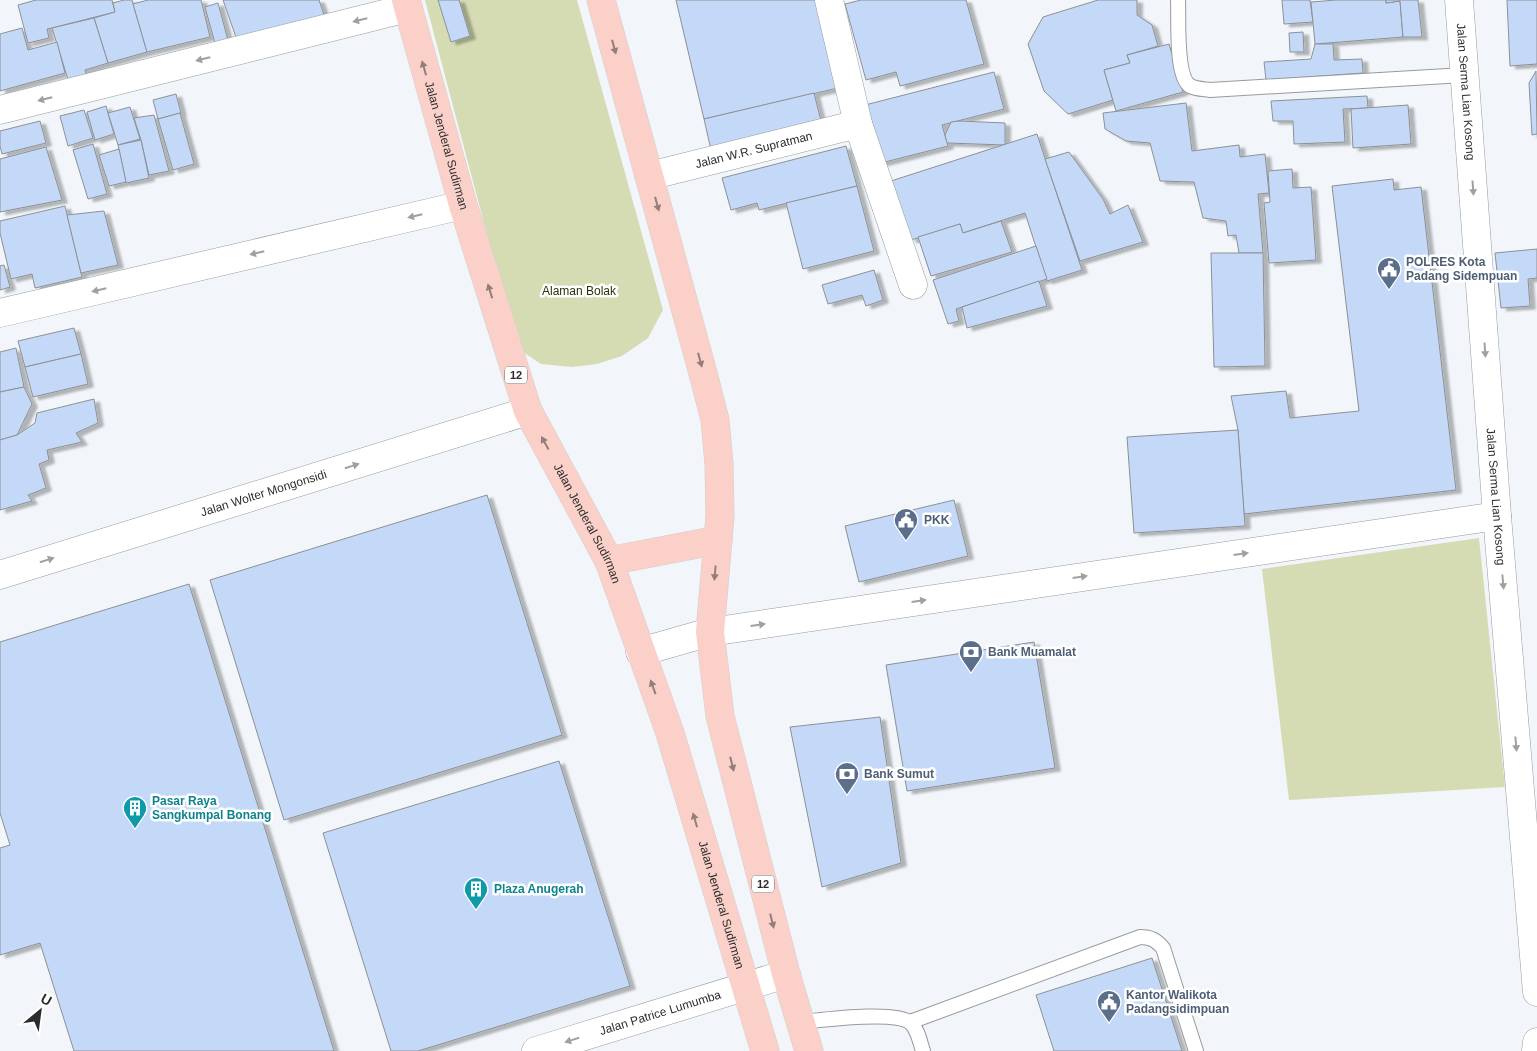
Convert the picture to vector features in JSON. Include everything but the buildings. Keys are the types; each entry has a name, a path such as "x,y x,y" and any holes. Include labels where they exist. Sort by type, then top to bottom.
{"highway":[{"name":"12","path":"601,0 715,420 719,464 720,516 710,632 720,716 786,974 810,1051"},
{"name":"Jalan Jenderal Sudirman","path":"407,4 462,205 528,412 609,561 670,733 744,986 765,1051"},
{"path":"609,561 718,540"}],"street":[{"path":"829,0 858,124 913,285"},
{"name":"Jalan Serma Lian Kosong","path":"1459,0 1497,516 1533,895 1537,992"},
{"path":"0,110 407,4"},
{"name":"Jalan W.R. Supratman","path":"649,176 858,124"},
{"path":"0,313 462,205"},
{"name":"Jalan Wolter Mongonsidi","path":"0,574 528,412"},
{"path":"640,652 710,632 1497,516"},
{"name":"Jalan Patrice Lumumba","path":"536,1051 786,974"},
{"path":"1536,1051 1537,1042"}],"lane":[{"path":"1178,0 1179,52 1183,75 1187,82 1196,88 1210,90 1464,75"},
{"path":"910,1022 1140,936 1158,941 1163,948 1196,1051"},
{"path":"801,1022 832,1018 891,1016 910,1022 916,1029 923,1051"}],"green space":[{"name":"Alaman Bolak","path":"425,0 577,0 663,310 648,338 622,356 597,364 572,367 541,364 517,348"},
{"path":"1479,538 1505,787 1289,800 1262,569"}],"place":[{"name":"POLRES Kota Padang Sidempuan","path":"1389,290"},
{"name":"PKK","path":"906,541"},
{"name":"Bank Muamalat","path":"971,673"},
{"name":"Bank Sumut","path":"847,795"},
{"name":"Pasar Raya Sangkumpal Bonang","path":"135,829"},
{"name":"Plaza Anugerah","path":"476,910"},
{"name":"Kantor Walikota Padangsidimpuan","path":"1109,1023"}]}
